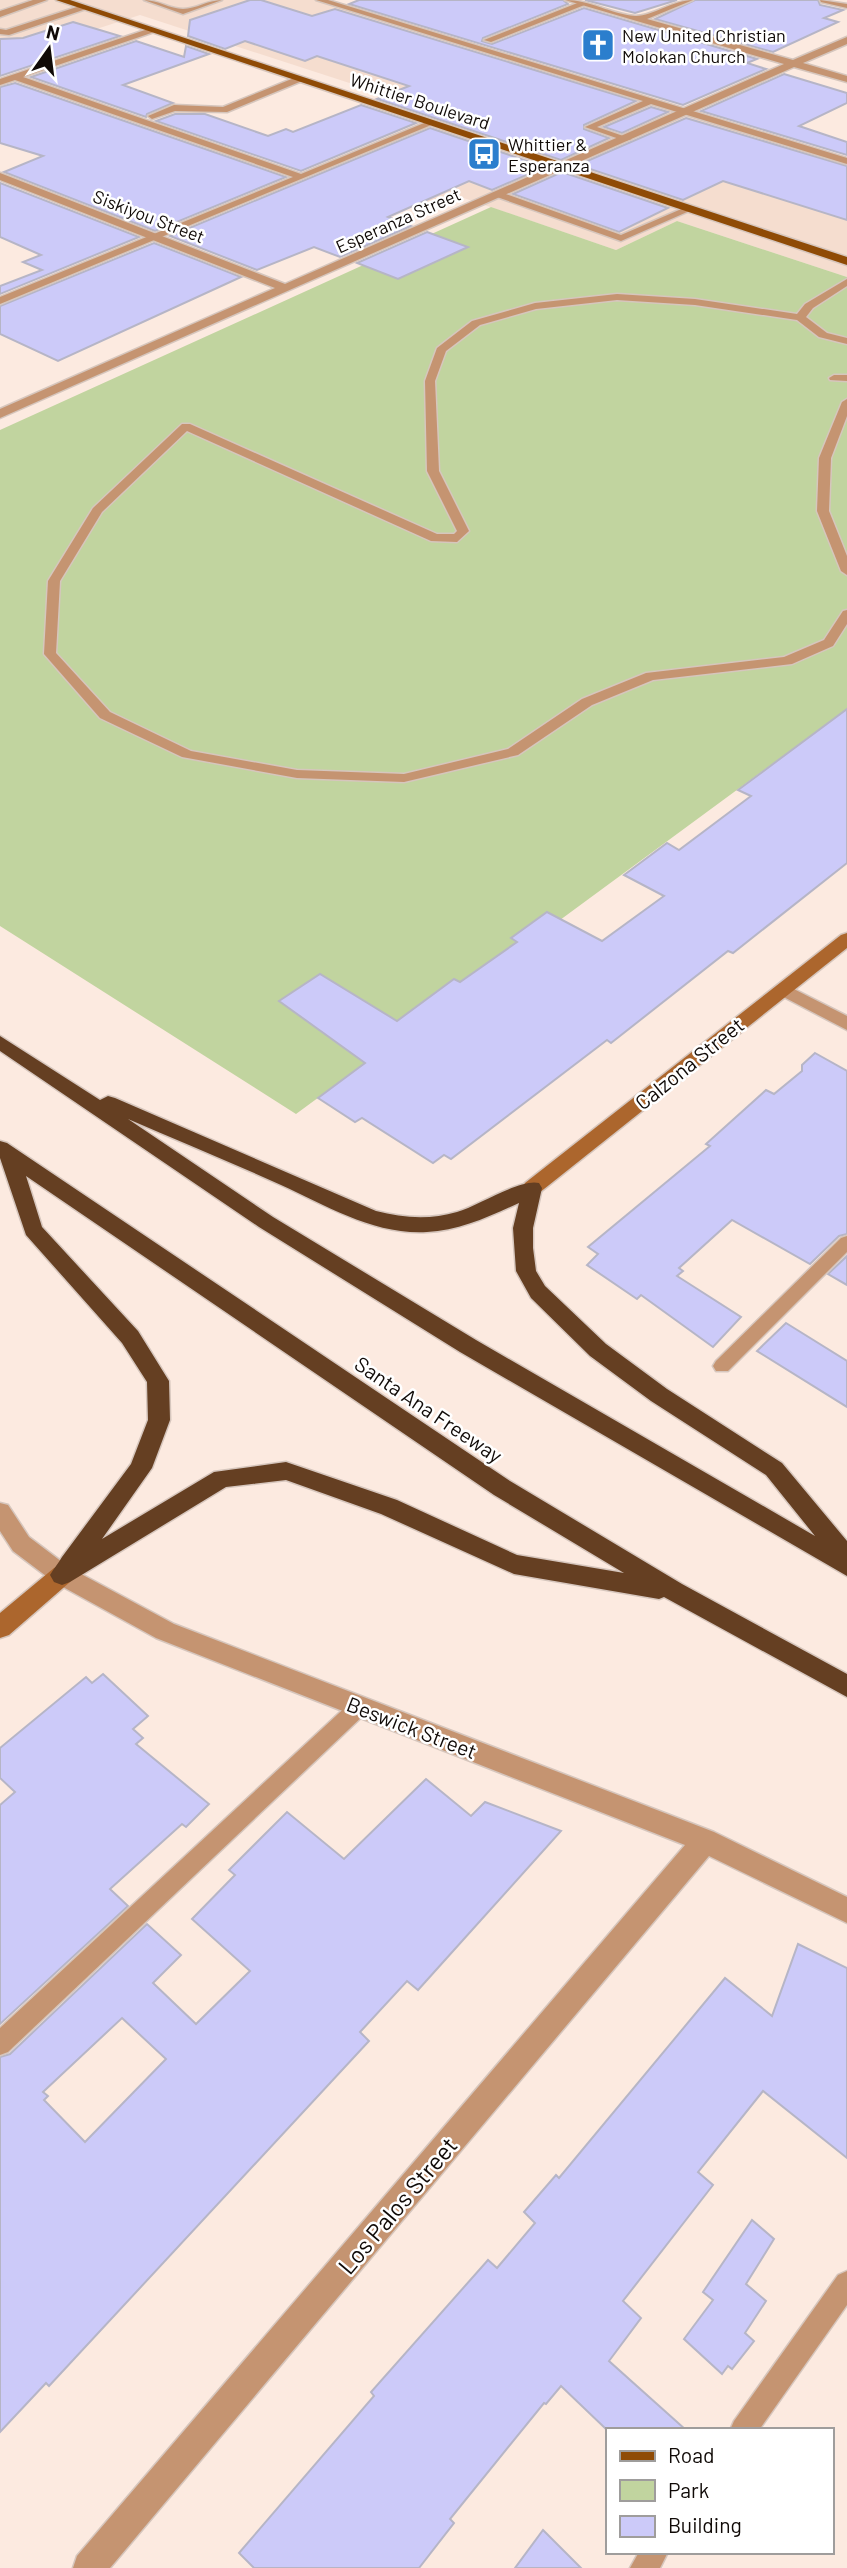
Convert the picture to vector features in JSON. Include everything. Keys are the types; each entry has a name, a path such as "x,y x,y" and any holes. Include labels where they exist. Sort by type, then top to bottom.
{"highway":[{"path":"0,1042 266,1222 444,1332 847,1566"},
{"path":"64,1084 292,1182 340,1206 395,1224 426,1225 456,1220 483,1211 532,1188"},
{"path":"5,1152 33,1230 130,1337 158,1381 159,1420 141,1468 62,1574"},
{"name":"Santa Ana Freeway","path":"5,1152 502,1488 674,1591 847,1686"},
{"path":"532,1188 523,1228 523,1248 526,1271 538,1292 598,1350 659,1395 774,1469 847,1558"},
{"path":"62,1574 222,1478 286,1471 389,1507 514,1564 674,1591"}],"main road":[{"name":"Whittier Boulevard","path":"61,0 847,261"}],"street":[{"path":"0,13 42,0"},
{"path":"570,0 847,79"},
{"path":"638,19 688,0"},
{"name":"Esperanza Street","path":"0,414 628,139 847,40"},
{"name":"Siskiyou Street","path":"0,176 286,288"},
{"name":"Calzona Street","path":"532,1188 847,939"},
{"path":"782,989 847,1024"},
{"name":"Beswick Street","path":"0,1512 22,1544 62,1574 164,1631 705,1841 847,1910"},
{"path":"0,1628 62,1574"},
{"name":"Los Palos Street","path":"89,2568 705,1841"}],"lane":[{"path":"148,0 164,9 183,12 218,0"},
{"path":"164,9 179,0"},
{"path":"320,0 847,161"},
{"path":"824,0 847,6"},
{"path":"488,40 583,4"},
{"path":"0,31 6,33 83,7"},
{"path":"132,24 153,17"},
{"path":"0,82 151,30"},
{"path":"16,77 301,177"},
{"path":"152,116 174,108 224,110 299,79"},
{"path":"628,139 589,127 651,101"},
{"path":"1,299 432,123"},
{"path":"499,195 621,238 690,209"},
{"path":"800,317 809,306 847,282"},
{"path":"847,341 823,335 800,317 695,302 617,297 535,306 476,323 441,350 430,381 433,471 463,531 457,538 435,538 186,426 97,510 54,581 50,654 104,715 187,754 297,774 404,778 513,752 587,702 651,676 787,661 829,643 847,614"},
{"path":"834,379 847,378"},
{"path":"847,402 825,458 823,511 847,571"},
{"path":"722,1366 847,1242"},
{"path":"0,2044 359,1707"},
{"path":"744,2428 847,2284"}],"shaded area":[{"path":"0,0 321,0 847,164 847,277 677,221 616,250 455,195 424,208 324,171 451,116 140,15 6,58 0,56"}],"green space":[{"path":"491,207 616,250 677,221 847,277 847,709 296,1114 0,926 0,430"}],"building":[{"path":"250,0 261,0 312,16 335,9 636,101 584,125 584,129 609,138 561,160 377,99 409,86 317,56 305,61 245,41 225,49 188,36 190,20"},
{"path":"359,0 563,0 568,4 483,38 482,41 492,44 584,8 757,59 747,63 766,69 683,105 349,4"},
{"path":"585,0 677,0 635,13"},
{"path":"695,0 818,0 820,5 843,10 824,18 838,22 773,52 655,19"},
{"path":"73,22 120,36 0,76 0,39 23,38"},
{"path":"136,41 184,57 186,46 209,54 123,85 173,103 147,114 146,117 31,77"},
{"path":"784,74 847,93 847,103 799,126 847,142 847,155 701,111"},
{"path":"15,83 286,177 155,231 4,172 43,156 0,143 0,87"},
{"path":"361,105 416,123 301,171 156,121 175,114 205,114 268,136 286,129 293,132"},
{"path":"651,107 668,112 622,133 604,127"},
{"path":"686,118 847,166 847,220 723,181 683,200 578,165"},
{"path":"430,128 545,167 492,190 469,181 388,217 411,226 340,257 314,247 257,270 170,236"},
{"path":"562,172 668,208 619,232 513,194"},
{"path":"0,183 139,237 0,294 0,286 42,270 23,262 41,255 0,237"},
{"path":"427,232 468,247 398,279 357,263"},
{"path":"154,243 241,277 58,361 0,334 0,306"},
{"path":"847,709 847,863 733,953 728,951 611,1043 607,1040 451,1159 444,1155 433,1163 362,1118 355,1122 318,1098 365,1063 279,1001 320,974 397,1021 454,979 460,982 517,942 511,938 547,912 602,941 664,896 624,875 667,843 679,850 751,796 738,790"},
{"path":"815,1053 847,1071 847,1234 839,1236 810,1264 732,1220 679,1268 683,1271 677,1276 741,1317 713,1347 641,1295 637,1299 587,1265 598,1254 588,1247 710,1146 706,1144 766,1090 774,1094 802,1071 802,1065"},
{"path":"847,1256 847,1285 828,1274"},
{"path":"786,1323 847,1361 847,1407 757,1351"},
{"path":"103,1674 148,1716 133,1729 143,1738 136,1744 209,1804 186,1827 182,1824 110,1889 128,1906 0,2024 0,1805 15,1792 0,1778 0,1748 86,1677 92,1683"},
{"path":"426,1779 471,1816 485,1802 561,1831 418,1990 407,1981 360,2032 369,2041 49,2386 46,2383 0,2432 0,2057 10,2054 147,1924 181,1955 153,1983 196,2024 250,1971 192,1919 235,1875 229,1870 287,1812 344,1859","holes":["122,2018 166,2059 85,2142 44,2100 48,2096 43,2092"]},
{"path":"798,1944 847,1968 847,2158 763,2091 698,2172 713,2185 623,2301 641,2318 609,2361 684,2428 606,2429 561,2386 546,2404 544,2403 450,2519 454,2523 419,2568 254,2568 239,2553 374,2396 371,2392 488,2260 497,2268 535,2223 524,2212 556,2175 559,2178 725,1978 772,2016"},
{"path":"752,2220 774,2239 746,2284 766,2301 745,2333 754,2341 732,2369 728,2366 722,2374 684,2339 713,2300 703,2292"},
{"path":"543,2530 581,2568 515,2568"}],"place":[{"name":"New United Christian Molokan Church","path":"598,45"},
{"name":"Whittier & Esperanza","path":"484,154"}]}
